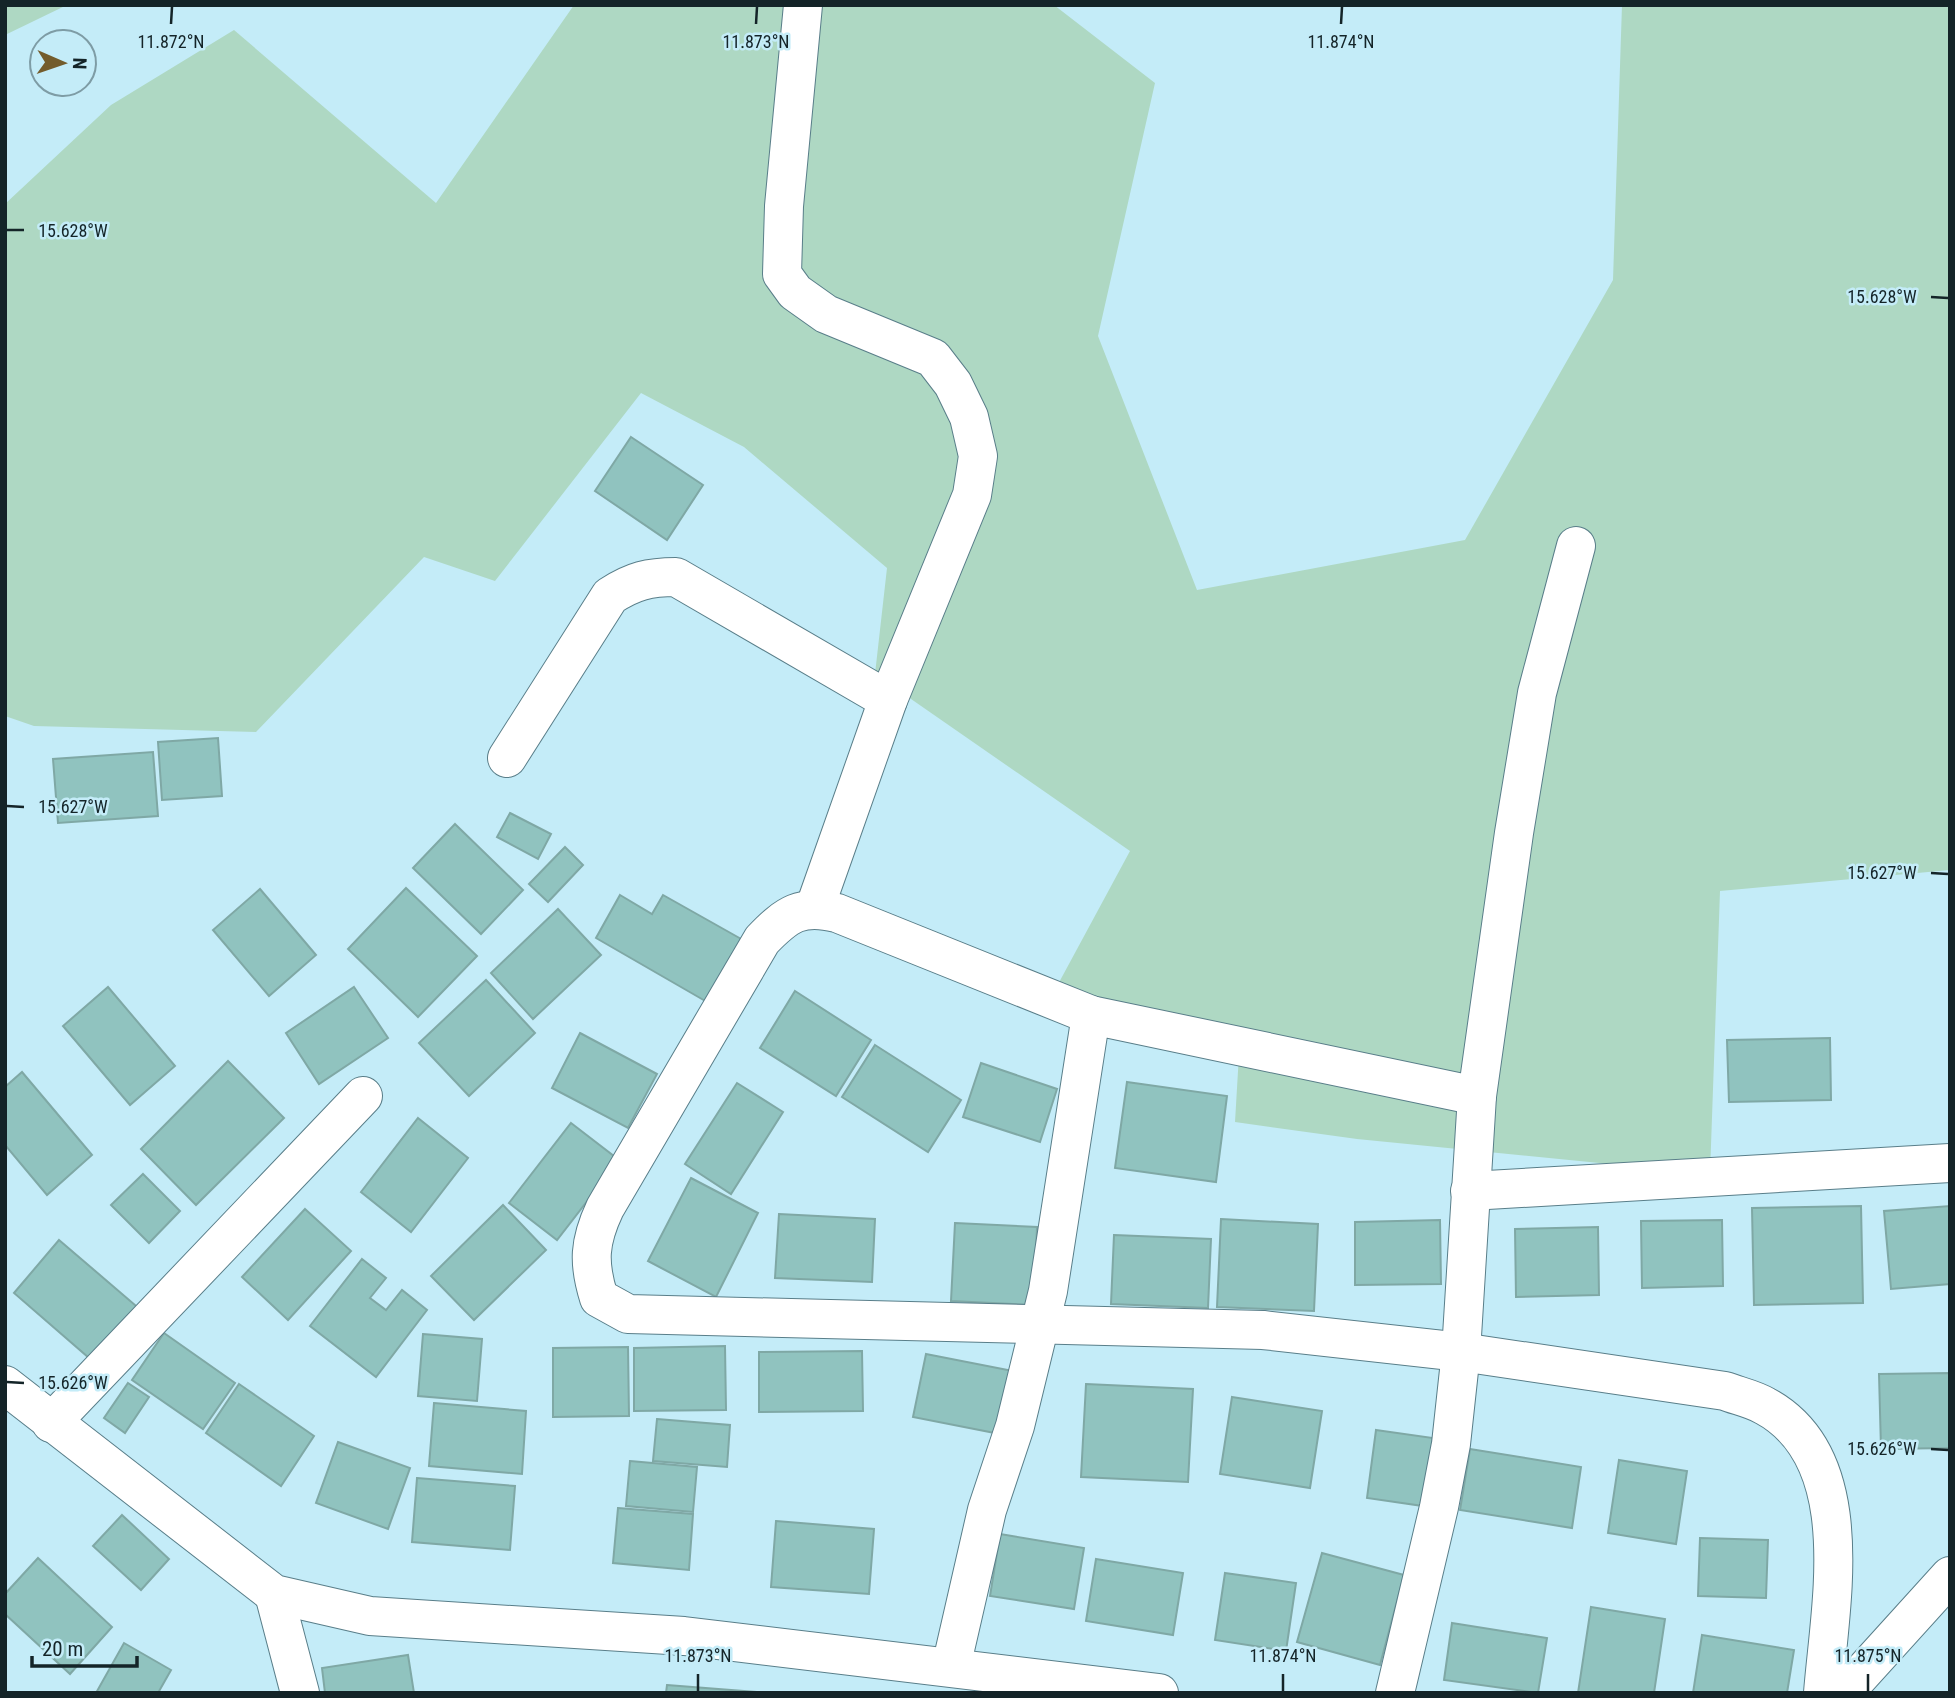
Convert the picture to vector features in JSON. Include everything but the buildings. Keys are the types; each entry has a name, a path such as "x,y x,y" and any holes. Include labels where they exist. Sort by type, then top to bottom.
{"street":[{"path":"803,5 784,206 782,274 794,292 826,314 933,358 953,384 969,417 978,456 972,495 888,700 815,907"},
{"path":"1395,1693 1440,1507 1451,1444 1461,1352 1477,1096 1537,694 1576,546"},
{"path":"508,758 610,596 629,583 649,577 676,577 888,700"},
{"path":"1477,1096 1091,1015 837,913 815,907 799,911 780,922 762,940 605,1208 594,1232 590,1270 599,1298 628,1314 1263,1330 1461,1352 1725,1391 1766,1406 1799,1434 1824,1474 1834,1533 1823,1693"},
{"path":"951,1667 987,1510 1015,1426 1056,1251 1091,1015"},
{"path":"51,1423 363,1096"},
{"path":"1470,1191 1950,1163"},
{"path":"5,1384 51,1423 274,1594 370,1616 684,1636 1159,1693"},
{"path":"1844,1693 1950,1576"},
{"path":"274,1594 300,1693"}],"green space":[{"path":"5,5 67,5 5,35"},
{"path":"574,5 1054,5 1155,83 1098,336 1197,590 1465,540 1613,280 1622,5 1950,5 1950,870 1720,891 1710,1174 1357,1139 1235,1122 1240,1037 1056,988 1130,851 875,674 887,568 744,447 641,393 495,581 424,557 256,732 34,726 5,716 5,204 111,105 234,30 436,203"}]}
